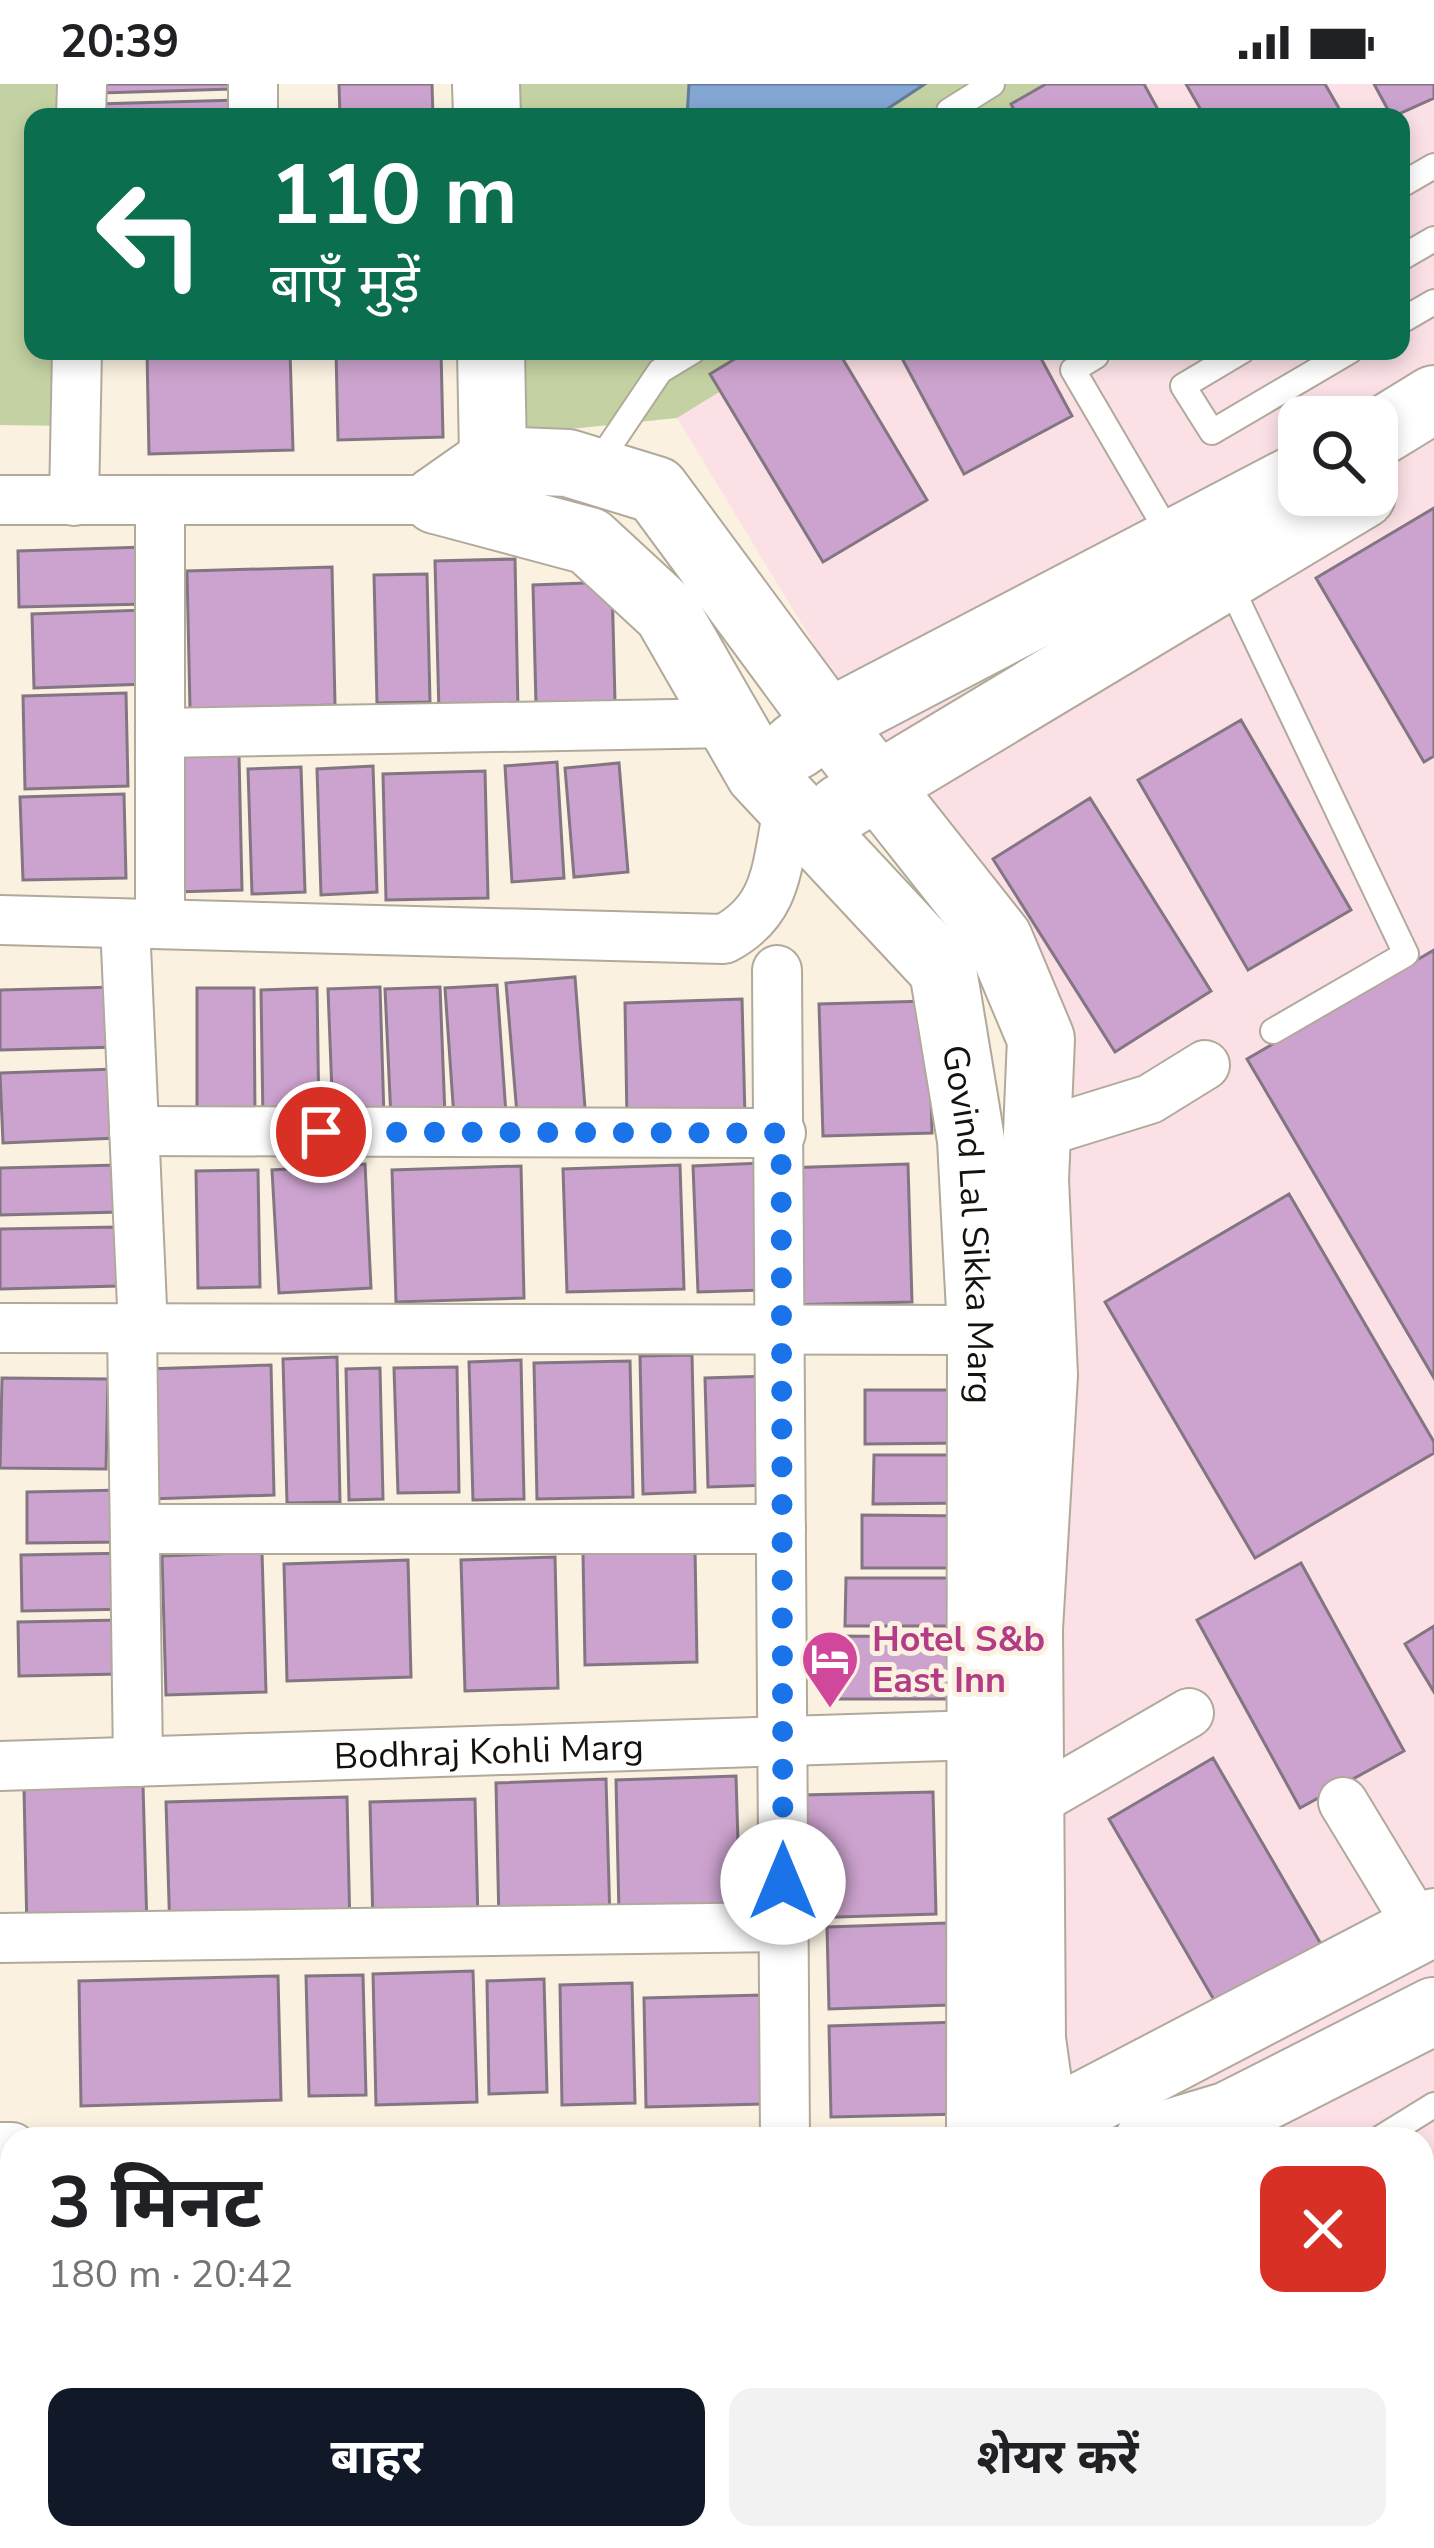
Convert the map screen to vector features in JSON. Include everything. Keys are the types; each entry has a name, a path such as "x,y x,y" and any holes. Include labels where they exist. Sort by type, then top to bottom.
{"street":[{"path":"74,501 77,360"},
{"path":"474,492 490,360"},
{"path":"1398,421 1434,399"},
{"path":"1398,473 1434,452"},
{"path":"0,500 474,492 568,463 656,490 828,723 999,939 1041,1039 1037,1134 1044,1375 1029,1629 1032,2038 1045,2127"},
{"name":"Govind Lal Sikka Marg","path":"474,492 589,541 667,613 772,783 944,970 971,1140 981,1330 976,2127"},
{"path":"160,733 772,783 879,785 1200,559 1278,494"},
{"path":"138,1762 134,1131 143,924 160,733 160,500"},
{"path":"0,920 724,939 753,924 765,909 772,783 828,723 1309,516"},
{"path":"777,970 785,2127"},
{"path":"1037,1134 1150,1099 1204,1065"},
{"path":"134,1131 781,1133"},
{"path":"0,1328 981,1330"},
{"path":"135,1529 781,1529"},
{"path":"1030,1805 1189,1712"},
{"name":"Bodhraj Kohli Marg","path":"0,1766 978,1735"},
{"path":"1055,2127 1427,1925 1343,1802"},
{"path":"0,1939 783,1927"},
{"path":"1236,2127 1434,2011"}],"lane":[{"path":"954,108 992,84"},
{"path":"593,471 660,371 678,360"},
{"path":"1089,360 1073,370 1200,559 1406,954 1273,1031"},
{"path":"1227,360 1183,386 1212,433 1335,360"},
{"path":"1398,2127 1434,2105"}],"shaded area":[{"path":"1055,84 1434,84 1434,2127 1038,2127 1042,1021 677,418 771,360 1410,360 1410,108 1070,108"}],"green space":[{"path":"0,84 79,84 78,108 24,108 24,360 72,360 70,426 0,425"},
{"path":"516,84 1055,84 1070,108 516,108"},
{"path":"513,360 771,360 677,418 512,435"}],"water":[{"path":"689,84 925,84 889,108 688,108"}],"building":[{"path":"100,84 230,84 231,89 101,93"},
{"path":"339,84 432,84 433,108 340,108"},
{"path":"1046,84 1144,84 1157,108 1013,108 1011,104"},
{"path":"1186,84 1325,84 1339,108 1200,108"},
{"path":"1374,84 1434,84 1434,98 1410,109 1387,108"},
{"path":"239,100 239,108 97,108 97,104"},
{"path":"147,360 290,360 293,450 149,454"},
{"path":"336,360 441,360 443,437 338,440"},
{"path":"733,360 843,360 927,500 823,562 710,374"},
{"path":"903,360 1042,360 1072,416 964,474"},
{"path":"1434,508 1434,756 1424,762 1316,578"},
{"path":"145,547 146,604 19,607 18,551"},
{"path":"515,559 518,711 439,713 435,561"},
{"path":"332,567 335,705 190,709 187,571"},
{"path":"427,574 430,702 377,703 374,575"},
{"path":"612,582 615,702 536,704 533,585"},
{"path":"145,610 147,684 34,688 32,614"},
{"path":"126,693 128,786 25,789 23,696"},
{"path":"1241,720 1351,910 1248,970 1138,780"},
{"path":"239,755 242,890 174,892 171,756"},
{"path":"557,762 564,878 512,882 505,766"},
{"path":"619,763 628,872 574,877 565,768"},
{"path":"373,766 377,892 321,895 317,769"},
{"path":"301,767 305,892 252,894 248,769"},
{"path":"485,771 488,898 386,900 383,774"},
{"path":"124,794 126,878 23,880 20,797"},
{"path":"1090,798 1211,991 1115,1052 993,859"},
{"path":"1434,950 1434,1378 1247,1059"},
{"path":"575,977 585,1108 517,1114 506,983"},
{"path":"497,985 506,1114 454,1118 445,988"},
{"path":"116,987 118,1047 0,1050 0,990"},
{"path":"380,987 384,1117 333,1119 328,989"},
{"path":"440,987 445,1116 391,1119 385,989"},
{"path":"197,988 254,988 255,1120 197,1121"},
{"path":"317,988 319,1119 263,1120 261,990"},
{"path":"742,999 745,1117 627,1120 625,1003"},
{"path":"929,1001 932,1133 823,1136 819,1004"},
{"path":"115,1069 117,1138 3,1143 0,1073"},
{"path":"762,1163 766,1290 698,1292 693,1166"},
{"path":"365,1164 371,1288 279,1293 272,1170"},
{"path":"908,1164 912,1302 785,1305 782,1168"},
{"path":"118,1165 119,1212 0,1215 0,1168"},
{"path":"680,1165 684,1289 567,1292 563,1169"},
{"path":"521,1166 524,1298 396,1302 392,1170"},
{"path":"258,1170 260,1287 198,1288 196,1171"},
{"path":"1289,1194 1434,1442 1434,1453 1255,1558 1105,1302"},
{"path":"118,1227 119,1286 0,1289 0,1229"},
{"path":"692,1355 695,1492 643,1494 640,1356"},
{"path":"337,1357 340,1502 287,1503 283,1359"},
{"path":"521,1360 524,1499 473,1500 469,1362"},
{"path":"630,1361 633,1497 537,1499 534,1363"},
{"path":"271,1365 274,1495 149,1499 146,1369"},
{"path":"457,1367 459,1492 398,1493 394,1368"},
{"path":"380,1368 383,1499 349,1500 346,1369"},
{"path":"768,1376 770,1485 708,1487 705,1378"},
{"path":"2,1378 108,1379 106,1469 0,1468"},
{"path":"865,1390 965,1390 965,1443 865,1444"},
{"path":"874,1455 965,1455 965,1503 873,1504"},
{"path":"123,1490 124,1542 27,1543 27,1492"},
{"path":"862,1515 970,1516 970,1568 862,1568"},
{"path":"695,1550 697,1662 585,1665 583,1553"},
{"path":"262,1552 266,1692 166,1695 162,1556"},
{"path":"132,1553 134,1609 22,1611 21,1555"},
{"path":"555,1557 558,1688 465,1691 461,1560"},
{"path":"408,1560 411,1677 287,1681 284,1564"},
{"path":"1301,1563 1404,1751 1300,1808 1197,1620"},
{"path":"846,1578 956,1578 956,1626 845,1626"},
{"path":"121,1620 121,1674 19,1676 18,1622"},
{"path":"1434,1626 1434,1692 1405,1644"},
{"path":"835,1636 956,1637 956,1699 835,1699"},
{"path":"1213,1758 1325,1951 1221,2012 1109,1819"},
{"path":"736,1776 740,1909 619,1913 616,1780"},
{"path":"606,1779 610,1921 499,1923 496,1783"},
{"path":"143,1785 147,1928 27,1932 24,1789"},
{"path":"933,1792 936,1914 805,1918 802,1795"},
{"path":"347,1797 350,1930 170,1935 166,1802"},
{"path":"475,1799 478,1921 373,1925 370,1802"},
{"path":"947,1923 949,2005 829,2009 827,1927"},
{"path":"473,1971 477,2102 376,2105 373,1974"},
{"path":"363,1975 366,2095 309,2096 306,1976"},
{"path":"278,1976 281,2100 81,2106 79,1981"},
{"path":"544,1979 547,2092 489,2094 487,1981"},
{"path":"632,1983 635,2103 562,2105 560,1985"},
{"path":"762,1995 765,2104 646,2107 644,1998"},
{"path":"959,2022 962,2114 831,2117 829,2026"}],"place":[{"name":"Hotel S&b East Inn","path":"830,1710"}],"route":[{"path":"321,1132 781,1133 783,1882"}]}
